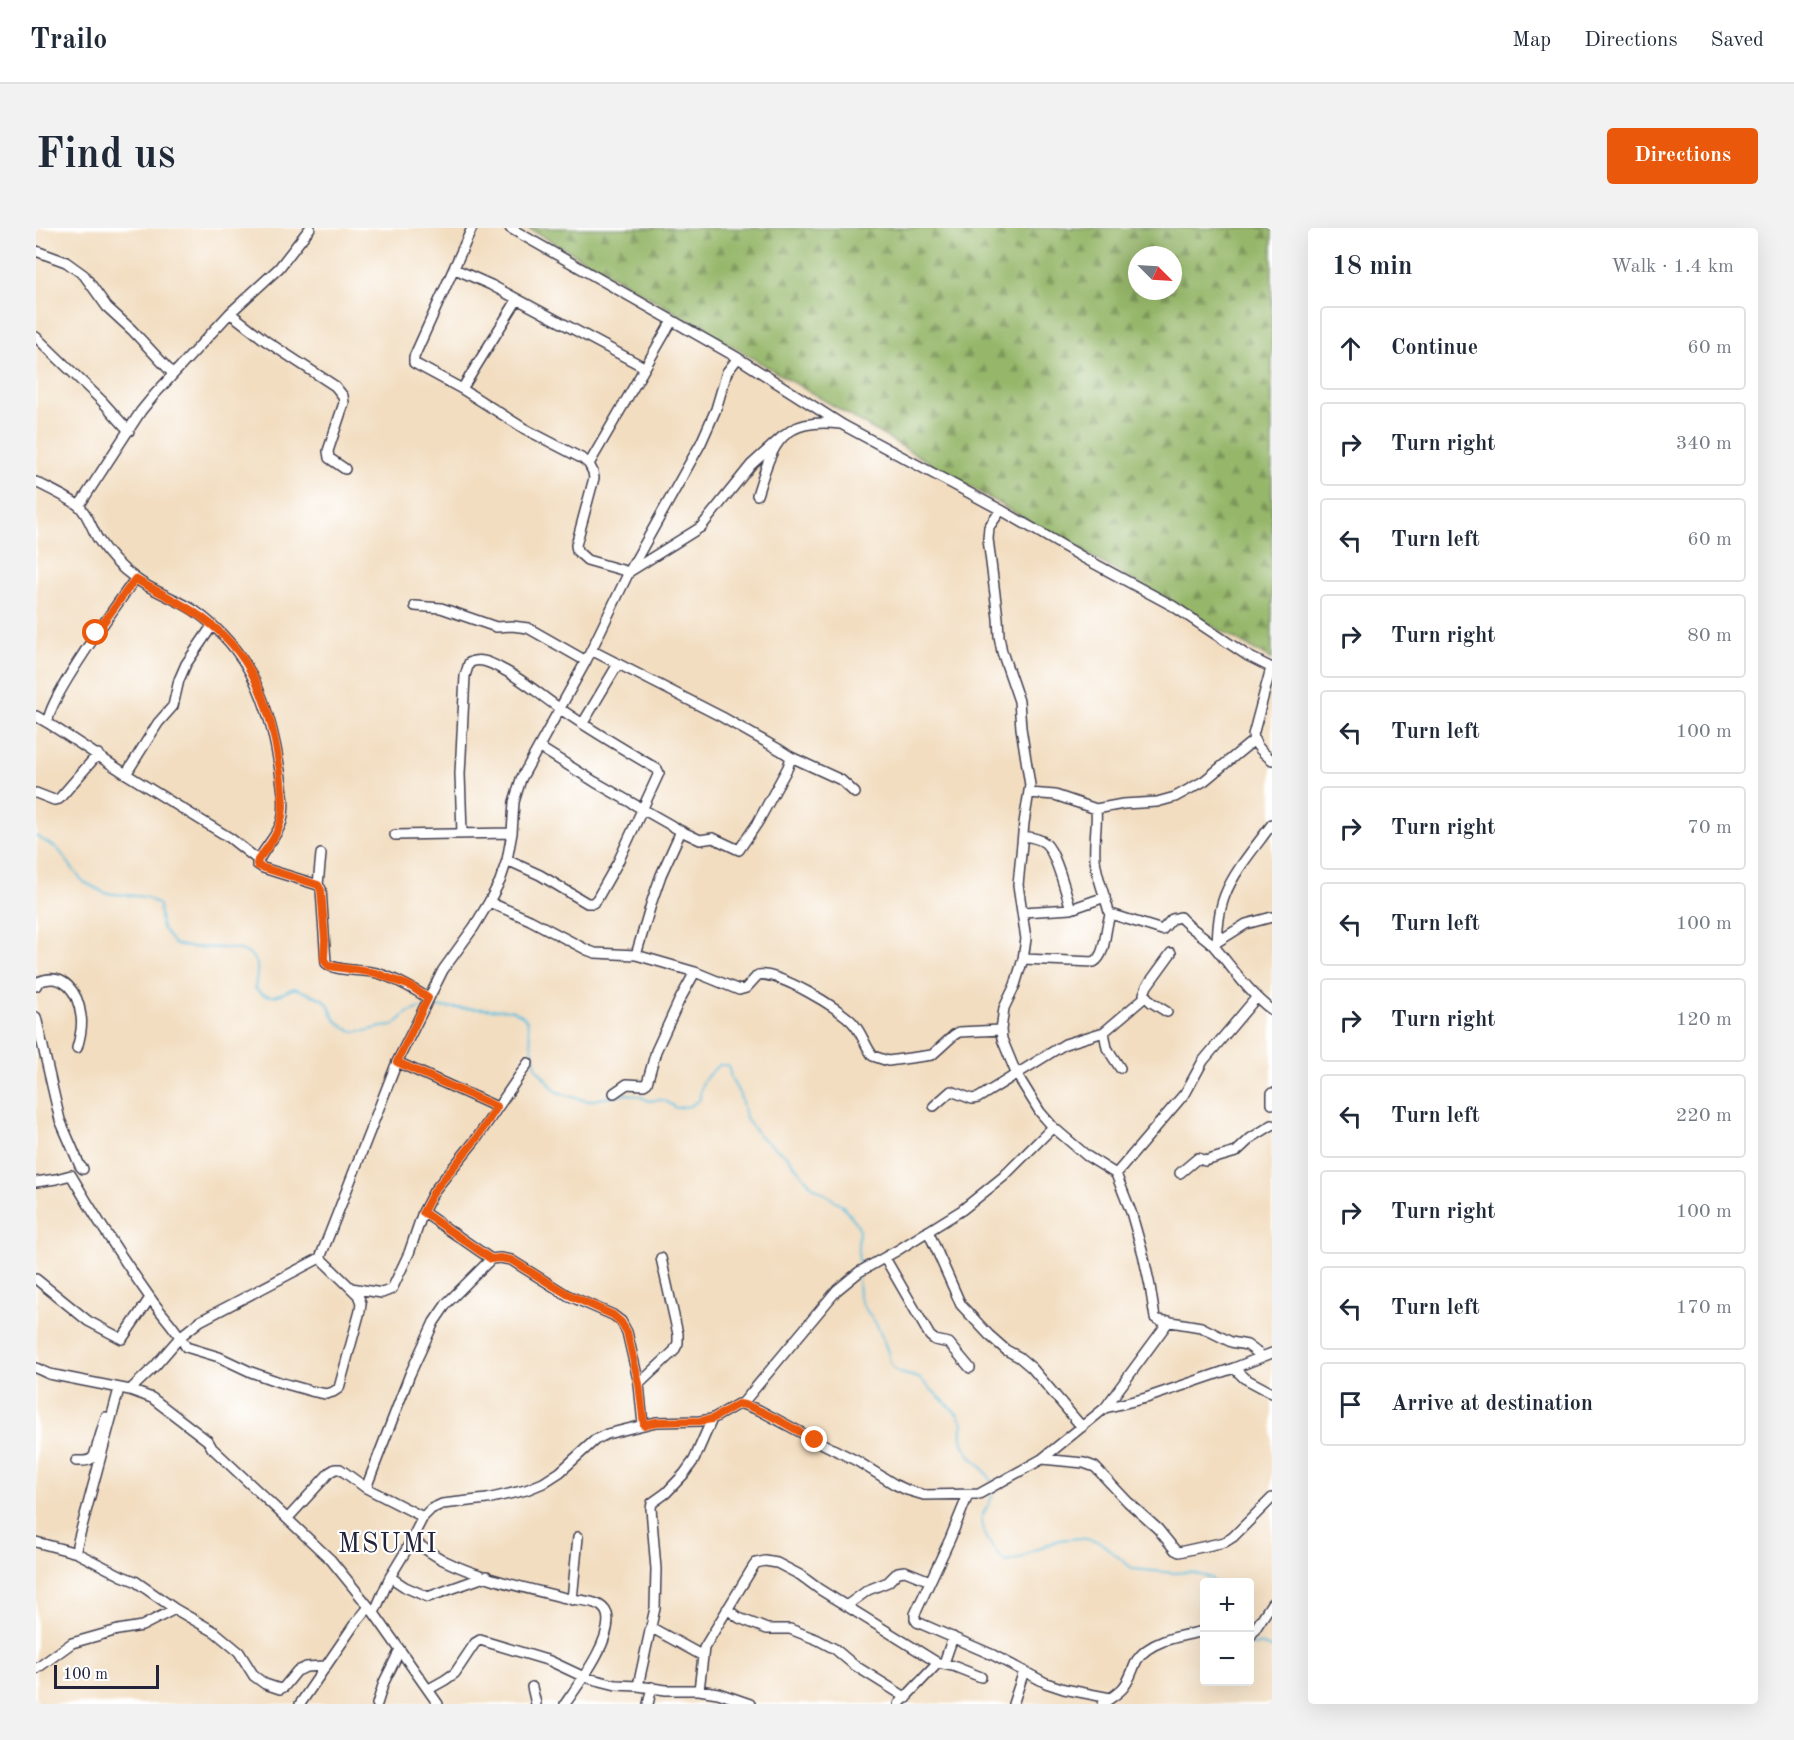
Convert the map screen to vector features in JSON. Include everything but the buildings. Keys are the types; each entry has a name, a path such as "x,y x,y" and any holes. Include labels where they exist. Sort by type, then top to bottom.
{"street":[{"path":"79,506 141,411 202,341 279,268 310,228"},
{"path":"472,228 414,357 414,363 589,464 594,478 581,524 577,551 586,560 629,572 701,526 752,465 787,432 806,424 843,425"},
{"path":"510,228 738,358 843,425 1173,606 1248,656 1272,668 1253,731 1254,740 1272,760"},
{"path":"36,251 66,262 84,275 107,307 173,374"},
{"path":"455,269 644,368"},
{"path":"462,389 517,300"},
{"path":"230,313 266,341 335,386 343,396 344,403 328,451 329,458 345,469"},
{"path":"589,464 672,321"},
{"path":"36,337 129,430"},
{"path":"76,1461 88,1461 94,1456 121,1389 155,1366 180,1336 200,1321 321,1258 397,1062 443,970 489,903 500,881 512,833 516,792 561,710 629,572 701,443 716,409 727,372 738,358"},
{"path":"757,495 764,471 783,436"},
{"path":"36,482 79,506 107,552 135,579 195,611 236,649 265,702 275,741 284,805 282,819 275,837 257,864 263,868 318,885"},
{"path":"1001,510 989,527 988,539 999,636 1002,652 1019,701 1030,785 1018,885 1026,939 1015,985 1004,1008 1001,1030 1005,1046 1028,1095 1053,1127 1087,1156 1116,1174 1131,1212 1143,1254 1155,1317 1201,1326 1231,1342 1247,1345 1262,1356"},
{"path":"48,723 47,717 58,695 96,633 135,579"},
{"path":"415,606 441,608 496,627 528,628 586,661"},
{"path":"126,774 158,723 173,706 179,680 186,664 212,626"},
{"path":"591,650 722,717 788,754 791,758 841,780 855,793"},
{"path":"462,833 459,774 461,729 465,676 470,663 474,660 499,667 527,684 561,710 659,772 618,862 597,899 592,903 587,903 540,875 507,860"},
{"path":"584,723 618,664"},
{"path":"36,716 230,838 258,860"},
{"path":"1029,793 1054,795 1096,809 1123,804 1157,802 1175,797 1204,781 1254,740"},
{"path":"539,747 681,831 700,840 712,838 736,850 740,850 791,758"},
{"path":"36,793 54,800 59,799 98,754"},
{"path":"1023,959 1094,962 1098,960 1110,916 1096,867 1096,809"},
{"path":"1215,943 1225,894 1272,824"},
{"path":"636,955 655,892 681,831"},
{"path":"396,835 512,833"},
{"path":"1023,836 1038,839 1047,844 1071,909"},
{"path":"321,854 318,885 321,890 326,963 334,968 376,973 410,986 428,999"},
{"path":"1023,912 1071,909 1106,897"},
{"path":"489,903 530,920 595,953 636,955 695,972 739,990 744,990 761,974 801,988 845,1016 857,1028 873,1056 888,1061 932,1055 959,1032 1001,1030"},
{"path":"1110,916 1114,915 1162,930 1172,919 1180,917 1186,925 1215,943 1256,998 1272,1010"},
{"path":"1215,943 1246,924 1272,917"},
{"path":"1167,1012 1145,996 1144,990 1171,953"},
{"path":"614,1093 627,1084 644,1085 647,1083 656,1051 695,972"},
{"path":"36,987 38,982 48,978 63,981 74,991 81,1016 81,1034 77,1048"},
{"path":"934,1106 951,1092 972,1099 978,1098 1065,1044 1104,1032 1145,996"},
{"path":"1116,1174 1186,1092 1203,1061 1256,998"},
{"path":"36,1017 60,1120 83,1169"},
{"path":"1104,1032 1107,1048 1120,1068"},
{"path":"397,1062 497,1107"},
{"path":"351,1288 382,1293 392,1289 409,1253 423,1212 434,1191 477,1138 528,1063"},
{"path":"1272,1093 1272,1104"},
{"path":"1180,1173 1198,1158 1205,1161 1236,1152 1251,1138 1272,1125"},
{"path":"742,1404 837,1290 859,1272 962,1210 1003,1177 1053,1127"},
{"path":"36,1182 71,1175 96,1218 186,1347 219,1357 279,1382 326,1394 339,1388 361,1303 358,1295 321,1258"},
{"path":"423,1212 491,1259"},
{"path":"928,1232 961,1305 989,1335 1032,1368 1082,1427"},
{"path":"639,1384 674,1351 678,1343 661,1258"},
{"path":"885,1258 930,1336 935,1340 949,1343 970,1368"},
{"path":"366,1488 410,1374 434,1322 447,1303 491,1259 511,1260 567,1294 613,1315 621,1322 627,1332 639,1384 644,1425"},
{"path":"36,1279 88,1321 122,1339 150,1298"},
{"path":"300,1704 354,1625 371,1610 423,1517 431,1509 442,1504 487,1499 543,1483 560,1472 595,1440 607,1434 656,1422 712,1419 738,1404 759,1410 907,1490 924,1495 979,1494 1042,1458 1105,1408 1169,1321"},
{"path":"1105,1408 1146,1398 1272,1353"},
{"path":"36,1368 49,1374 152,1398 208,1441 212,1448 331,1560 371,1610 438,1704"},
{"path":"1234,1368 1244,1378 1272,1393"},
{"path":"77,1553 77,1545 121,1389"},
{"path":"638,1686 656,1608 656,1569 651,1508 656,1500 684,1474 694,1460 712,1419"},
{"path":"1042,1458 1084,1463 1095,1467 1179,1552 1226,1542 1272,1498"},
{"path":"288,1518 335,1468 340,1469 366,1488 423,1517"},
{"path":"968,1494 915,1614 917,1622 1064,1689 1107,1701 1127,1683 1138,1659 1147,1651 1168,1639 1200,1632"},
{"path":"572,1600 578,1537"},
{"path":"412,1540 450,1563 572,1600 593,1602 602,1607 607,1613 608,1625 602,1643 593,1663 565,1704"},
{"path":"36,1542 77,1553 135,1581 175,1609 202,1623 232,1645 254,1676 273,1687 284,1688 297,1671 306,1667 325,1666"},
{"path":"699,1690 703,1656 708,1641 756,1563 765,1561 777,1563 800,1575 846,1606 941,1663 981,1677"},
{"path":"846,1606 868,1590 888,1582 901,1572 912,1573 930,1581"},
{"path":"390,1576 405,1587 429,1597 487,1576"},
{"path":"1253,1632 1272,1603"},
{"path":"36,1669 72,1642 142,1626 175,1609"},
{"path":"728,1609 740,1618 767,1629 790,1629 819,1640 835,1649 903,1701 941,1663 953,1637"},
{"path":"652,1628 703,1656"},
{"path":"429,1689 455,1672 475,1643 480,1640 550,1661 584,1677 616,1685 666,1690 699,1690 718,1693 750,1704"},
{"path":"377,1704 384,1682 400,1650"},
{"path":"1013,1704 1024,1671"},
{"path":"648,1704 652,1687"},
{"path":"532,1688 536,1704"}],"green space":[{"path":"528,228 1272,228 1272,660 1008,509"}],"waterway":[{"path":"36,836 58,849 82,881 105,893 146,897 159,905 161,926 174,944 190,947 229,948 246,953 257,965 255,988 264,995 279,995 294,988 323,999 328,1004 334,1018 352,1031 393,1026 407,1013 421,1008"},
{"path":"429,1007 512,1010 522,1015 527,1021 538,1070 557,1092 587,1101 628,1094 649,1101 663,1100 676,1108 690,1106 700,1099 701,1087 707,1076 719,1065 727,1065 740,1095 746,1119 757,1133 787,1156 811,1185 842,1205 856,1222 859,1228 859,1268"},
{"path":"858,1277 859,1297 877,1325 890,1363 900,1373 919,1378 957,1414 963,1423 961,1433 966,1449 992,1482"},
{"path":"993,1492 982,1517 983,1528 989,1542 1006,1562 1021,1558 1059,1540 1081,1538 1100,1542 1133,1569 1174,1573 1190,1572 1211,1578"},
{"path":"1254,1645 1272,1649"}],"district":[{"name":"MSUMI","path":"388,1543"}],"route":[{"path":"96,633 135,579 195,611 236,649 265,702 275,741 284,805 282,819 275,837 258,860 258,866 318,885 321,890 325,940 324,959 329,966 376,973 410,986 428,998 397,1062 497,1107 477,1138 434,1191 423,1212 491,1259 511,1260 579,1301 613,1315 621,1322 627,1332 639,1384 644,1425 671,1420 689,1422 712,1419 742,1404 759,1410 815,1440"}]}
